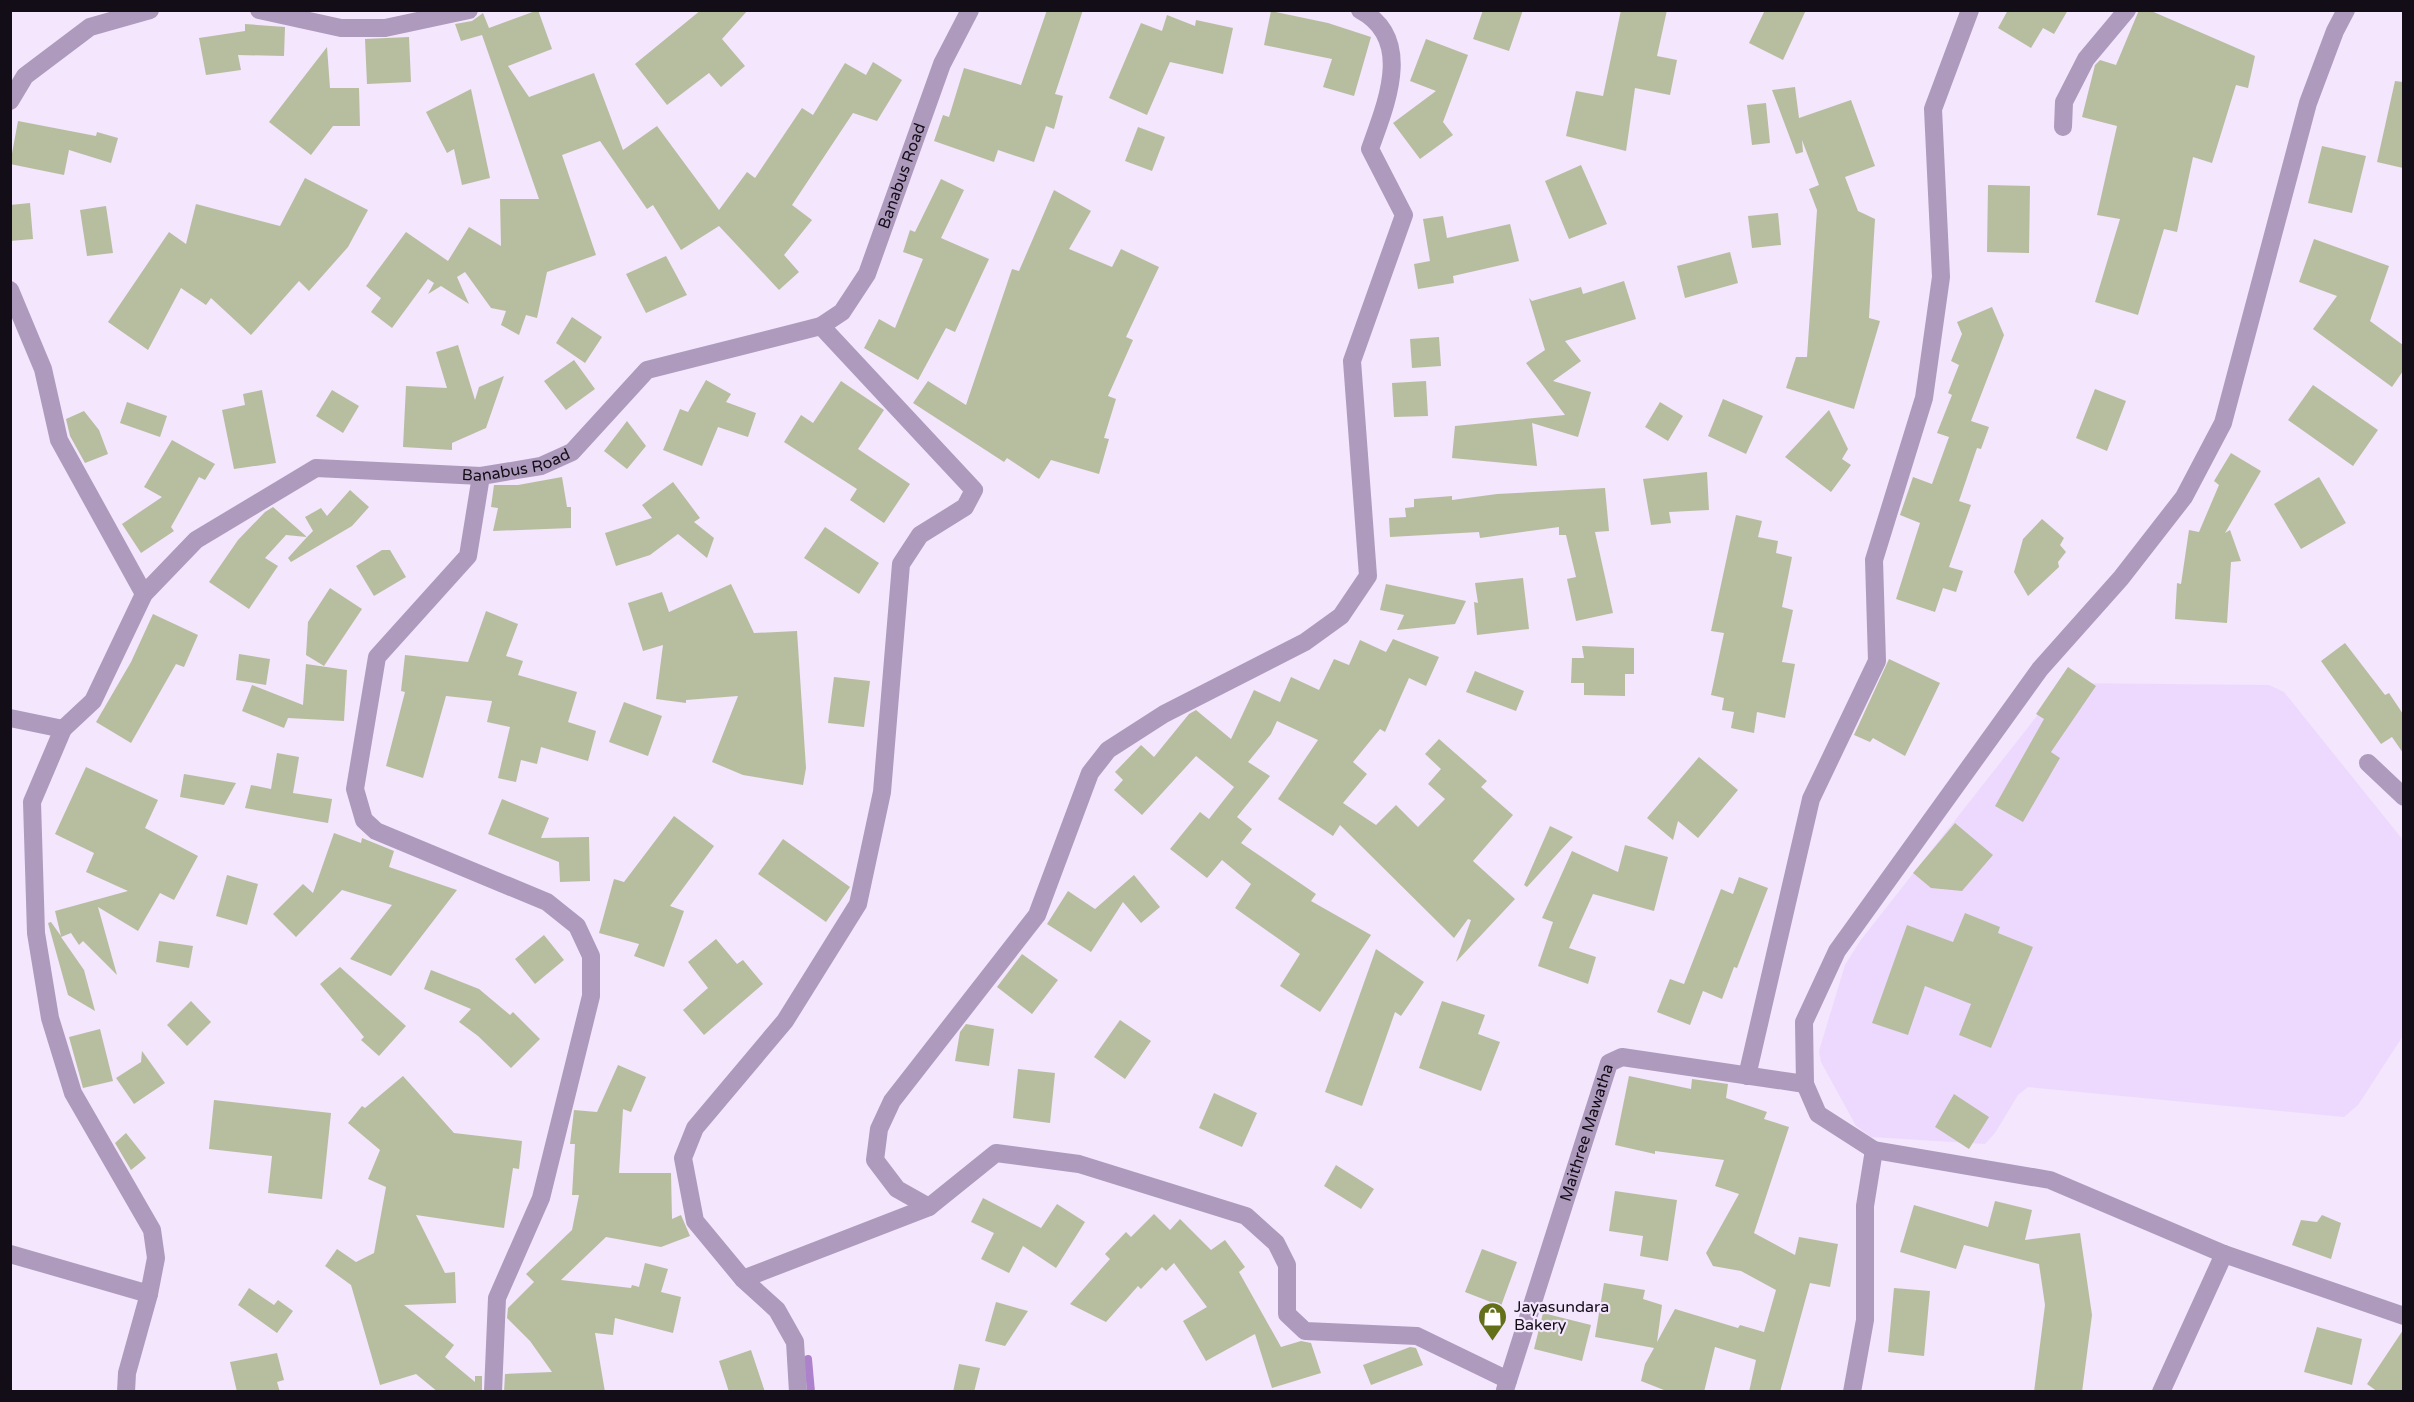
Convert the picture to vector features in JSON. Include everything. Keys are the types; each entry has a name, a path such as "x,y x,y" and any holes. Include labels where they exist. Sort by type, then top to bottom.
{"street":[{"path":"10,101 25,76 90,27 150,10"},
{"path":"259,10 341,28 385,28 469,10"},
{"name":"Banabus Road","path":"63,729 93,701 144,594 196,540 316,468 480,476 541,466 572,452 647,370 821,326 842,312 867,274 942,64 970,10"},
{"path":"929,1208 897,1190 875,1160 879,1129 892,1101 1037,915 1090,773 1108,750 1164,714 1305,642 1341,616 1368,576 1352,361 1404,215 1370,149 1391,86 1390,41 1371,16 1360,10"},
{"path":"1747,1076 1811,799 1876,661 1874,560 1924,398 1941,277 1933,109 1970,10"},
{"path":"2063,127 2064,102 2086,59 2127,10"},
{"path":"2346,10 2335,32 2308,103 2223,423 2184,497 2121,578 2040,669 1837,951 1804,1022 1805,1084 1818,1114 1874,1150 2050,1180 2224,1254 2403,1316"},
{"path":"10,290 43,369 59,440 144,594"},
{"path":"798,1392 795,1342 777,1310 743,1279 695,1221 683,1158 695,1128 785,1022 858,904 882,792 901,564 920,535 965,507 974,490 821,326"},
{"path":"480,476 468,556 377,657 355,789 364,820 376,831 548,902 577,926 591,956 591,996 541,1198 497,1298 493,1392"},
{"path":"10,718 63,729 32,802 36,933 50,1018 73,1093 152,1230 156,1258 149,1294 127,1373 126,1392"},
{"path":"2368,763 2403,796"},
{"name":"Maithree Mawatha","path":"1506,1386 1609,1063 1622,1057 1805,1084"},
{"path":"1852,1392 1865,1320 1865,1206 1874,1150"},
{"path":"743,1279 929,1208 996,1153 1079,1164 1246,1216 1276,1243 1287,1265 1287,1314 1305,1331 1417,1336 1506,1386"},
{"path":"10,1254 149,1294"},
{"path":"2161,1392 2224,1254"}],"shaded area":[{"path":"2067,683 2269,685 2284,692 2403,840 2403,1036 2358,1105 2344,1117 2028,1087 2018,1095 1995,1133 1985,1144 1871,1137 1856,1126 1821,1062 1819,1051 1845,965 1860,941 2055,693"}],"building":[{"path":"538,10 552,49 508,66 529,97 594,73 623,150 657,126 719,210 747,172 755,178 802,108 813,115 845,63 866,75 873,62 902,80 877,121 853,113 792,205 812,220 784,255 799,272 779,290 719,226 681,250 653,205 647,209 600,141 562,155 596,255 547,272 537,318 526,315 519,335 501,325 506,311 491,308 465,272 457,277 469,304 441,286 428,294 434,283 428,279 392,328 371,312 381,298 366,286 406,232 448,261 469,227 501,246 500,199 539,199 482,35 461,41 455,24 472,21 483,13 489,28"},
{"path":"701,10 748,10 722,39 745,66 721,87 709,73 667,105 635,64"},
{"path":"1047,10 1083,10 1055,94 1063,96 1054,129 1046,126 1034,162 998,150 994,162 934,141 943,115 949,117 964,68 1021,85"},
{"path":"1483,10 1523,10 1509,51 1473,39"},
{"path":"1621,10 1667,10 1657,56 1677,60 1670,95 1635,88 1626,151 1566,136 1576,91 1603,96"},
{"path":"1765,10 1806,10 1783,60 1749,43"},
{"path":"2008,10 2068,10 2054,34 2043,28 2031,48 1998,28"},
{"path":"2139,10 2149,10 2255,56 2248,88 2236,85 2212,163 2193,157 2177,232 2164,229 2138,315 2095,302 2120,219 2097,215 2117,126 2082,117 2095,65 2100,60 2116,65"},
{"path":"1271,11 1328,23 1371,37 1354,96 1323,87 1332,59 1264,45"},
{"path":"1167,15 1195,26 1196,20 1233,28 1223,74 1170,62 1147,115 1109,98 1141,23 1162,31"},
{"path":"245,24 285,27 284,56 238,55 241,70 206,75 199,38 245,31"},
{"path":"409,37 411,82 367,84 365,39"},
{"path":"1426,39 1468,55 1443,122 1453,135 1420,159 1393,123 1436,91 1410,81"},
{"path":"327,47 330,88 359,88 360,126 333,126 311,155 269,122"},
{"path":"2395,81 2403,82 2403,168 2377,162"},
{"path":"1795,87 1799,118 1851,100 1875,166 1845,177 1858,211 1875,219 1869,318 1880,321 1854,409 1786,388 1796,357 1807,357 1817,210 1809,189 1819,185 1802,140 1803,152 1796,154 1772,90"},
{"path":"471,89 490,178 462,185 454,149 447,153 426,112"},
{"path":"1766,103 1770,143 1752,145 1747,105"},
{"path":"18,121 96,136 97,132 118,138 111,163 69,150 64,175 10,164"},
{"path":"1138,127 1165,137 1152,171 1125,161"},
{"path":"2322,146 2366,156 2352,213 2308,203"},
{"path":"1581,165 1607,224 1569,239 1545,181"},
{"path":"305,178 368,210 348,247 309,291 299,281 251,335 211,298 206,305 181,288 148,350 108,322 169,232 186,244 196,204 280,226"},
{"path":"941,179 964,190 941,238 989,259 955,332 946,328 918,380 864,348 879,319 895,328 923,259 903,252 910,230 915,232"},
{"path":"1988,185 2030,186 2029,253 1987,252"},
{"path":"1054,190 1091,211 1069,249 1112,267 1121,249 1159,267 1126,337 1133,340 1108,396 1116,399 1104,438 1109,439 1099,474 1051,460 1039,479 1007,458 1004,462 913,403 928,381 966,405 1012,269 1019,271"},
{"path":"30,203 33,239 10,241 10,205"},
{"path":"106,206 113,253 87,256 80,210"},
{"path":"1778,213 1781,245 1752,248 1748,216"},
{"path":"1443,216 1447,238 1510,224 1519,261 1453,276 1454,283 1418,289 1414,264 1430,261 1423,219"},
{"path":"2314,239 2389,266 2370,321 2403,345 2403,371 2392,387 2313,329 2337,296 2299,282"},
{"path":"1730,252 1738,283 1685,298 1677,266"},
{"path":"666,256 687,295 646,313 626,274"},
{"path":"1624,281 1636,319 1565,341 1581,361 1553,381 1591,392 1578,437 1532,423 1537,466 1452,458 1455,426 1565,415 1526,363 1545,350 1529,298 1532,301 1581,287 1583,294"},
{"path":"1992,307 2004,335 1971,421 1989,427 1981,449 1977,448 1959,501 1971,505 1949,567 1963,571 1956,592 1943,588 1935,612 1896,599 1920,523 1900,515 1913,477 1932,484 1949,437 1937,433 1952,395 1948,393 1959,365 1951,361 1962,334 1957,322"},
{"path":"572,317 602,337 585,363 556,343"},
{"path":"1439,337 1441,366 1412,368 1410,339"},
{"path":"458,345 475,400 479,387 504,376 486,428 452,443 452,450 403,447 406,386 447,388 436,352"},
{"path":"574,360 595,389 566,410 544,381"},
{"path":"706,380 731,394 726,402 756,413 748,437 718,427 702,466 663,450 680,409 688,412"},
{"path":"841,381 884,410 858,449 910,484 884,523 850,500 857,489 784,442 801,415 813,423"},
{"path":"1426,381 1428,416 1394,417 1392,383"},
{"path":"2313,385 2378,430 2353,466 2288,420"},
{"path":"2095,389 2126,401 2107,451 2076,438"},
{"path":"262,390 276,463 234,469 222,410 245,405 243,394"},
{"path":"332,390 359,406 343,433 316,416"},
{"path":"1723,399 1763,416 1746,454 1708,436"},
{"path":"127,402 167,416 160,437 120,423"},
{"path":"1660,402 1683,416 1668,441 1645,427"},
{"path":"1829,410 1848,449 1842,459 1851,465 1831,492 1785,457"},
{"path":"84,411 99,430 108,454 85,463 70,436 66,419"},
{"path":"627,421 646,446 627,469 604,451"},
{"path":"172,440 215,464 205,480 199,477 171,527 174,531 141,553 122,524 162,497 144,487"},
{"path":"2231,453 2261,471 2225,533 2230,530 2241,561 2231,562 2227,623 2175,619 2177,583 2181,584 2189,530 2199,532 2219,485 2214,481"},
{"path":"1707,472 1709,510 1669,512 1671,523 1651,525 1643,479"},
{"path":"562,477 567,507 571,507 571,528 493,531 498,508 491,507 494,485 518,485"},
{"path":"2319,477 2346,523 2301,549 2274,504"},
{"path":"673,482 700,518 694,522 714,538 707,558 678,534 650,555 616,566 605,533 652,518 642,505"},
{"path":"1605,488 1609,531 1595,532 1613,613 1576,621 1567,579 1576,577 1566,535 1559,535 1559,527 1480,538 1479,532 1390,537 1389,518 1406,517 1405,508 1414,507 1414,499 1452,496 1452,500 1497,494"},
{"path":"350,490 369,507 352,526 291,562 288,558 313,531 305,517 321,508 327,516"},
{"path":"273,507 307,537 286,535 265,558 278,566 249,609 209,582 238,540 265,512"},
{"path":"1736,515 1762,521 1758,537 1778,541 1776,553 1792,557 1782,607 1793,610 1782,662 1795,664 1785,718 1757,712 1754,733 1731,728 1734,712 1722,710 1724,698 1711,695 1724,633 1711,631"},
{"path":"2042,519 2064,538 2060,545 2066,552 2058,562 2059,567 2028,596 2014,572 2023,539"},
{"path":"825,527 879,563 859,594 804,558"},
{"path":"382,550 390,550 406,577 374,596 356,566"},
{"path":"1523,578 1529,629 1477,635 1474,602 1478,603 1475,583"},
{"path":"731,584 754,633 797,631 806,768 803,785 743,775 712,762 738,696 686,700 686,703 656,699 663,645 643,651 628,603 662,592 669,612"},
{"path":"1386,584 1466,601 1455,624 1397,630 1404,615 1380,610"},
{"path":"330,588 362,609 324,666 306,655 308,622"},
{"path":"486,611 518,624 506,656 523,661 518,675 577,692 568,722 596,731 588,761 541,747 537,764 521,760 516,782 498,778 510,727 487,722 492,701 446,696 423,778 386,766 405,692 401,691 405,655 468,662"},
{"path":"153,614 198,635 184,667 176,664 131,743 96,722 131,662"},
{"path":"1393,639 1439,657 1426,686 1409,678 1385,732 1380,729 1353,762 1367,774 1343,803 1376,825 1396,805 1418,827 1445,799 1428,784 1441,769 1425,754 1439,739 1487,781 1481,787 1513,815 1473,861 1515,899 1456,962 1471,920 1468,919 1454,938 1340,825 1333,836 1278,799 1318,740 1277,721 1271,734 1248,762 1270,776 1237,817 1252,829 1241,843 1316,894 1311,901 1371,935 1320,1012 1280,986 1300,954 1235,908 1251,884 1222,860 1207,878 1170,849 1200,812 1209,819 1234,787 1196,756 1142,815 1114,790 1123,780 1115,772 1141,745 1154,757 1189,714 1196,710 1231,739 1254,690 1280,702 1291,677 1319,690 1334,659 1349,665 1360,640 1386,652"},
{"path":"2345,643 2385,695 2389,693 2403,714 2403,753 2392,737 2381,744 2321,661"},
{"path":"1582,646 1634,648 1634,674 1625,674 1625,696 1584,695 1584,683 1571,683 1572,658 1584,658"},
{"path":"239,654 270,659 266,685 236,680"},
{"path":"1889,659 1940,683 1905,756 1873,738 1870,742 1854,735"},
{"path":"306,664 347,670 344,721 288,718 284,728 242,711 252,685 303,705"},
{"path":"2068,667 2096,686 2051,752 2060,758 2023,822 1995,806 2044,719 2036,714"},
{"path":"1475,671 1524,691 1516,711 1466,692"},
{"path":"834,677 870,681 864,727 828,723"},
{"path":"624,702 662,716 648,756 609,742"},
{"path":"277,753 299,757 293,793 332,799 328,823 245,808 251,785 271,789"},
{"path":"1699,757 1738,790 1698,838 1678,821 1673,840 1647,818"},
{"path":"86,767 158,800 145,828 198,856 174,900 160,893 138,931 98,907 117,975 83,941 79,945 71,933 61,937 84,970 95,1011 68,995 48,923 51,922 61,936 55,911 128,891 86,872 94,853 55,834"},
{"path":"184,774 236,783 224,805 180,797"},
{"path":"502,799 549,818 541,838 589,837 590,881 560,882 559,862 488,834"},
{"path":"674,816 714,846 670,906 684,911 664,967 634,956 639,944 599,933 614,879 624,882"},
{"path":"1955,823 1993,855 1962,891 1931,888 1913,873"},
{"path":"1550,826 1573,837 1527,887 1524,885"},
{"path":"334,833 361,843 362,838 394,851 389,867 457,890 391,976 350,959 392,905 342,890 296,937 273,914 303,884 313,893"},
{"path":"783,839 850,887 826,922 758,874"},
{"path":"1625,845 1668,857 1654,911 1593,894 1569,948 1596,957 1588,984 1538,966 1553,922 1542,918 1572,851 1618,872"},
{"path":"227,875 258,884 247,925 216,916"},
{"path":"1134,875 1160,907 1141,923 1123,902 1091,952 1047,924 1068,891 1095,909"},
{"path":"1739,877 1768,888 1737,968 1734,967 1722,999 1703,991 1690,1025 1657,1012 1670,979 1684,984 1721,889 1733,894"},
{"path":"1965,913 2000,927 1998,933 2033,947 1991,1048 1959,1035 1971,1004 1925,986 1908,1035 1872,1023 1907,925 1953,942"},
{"path":"544,935 564,960 535,984 515,959"},
{"path":"716,939 737,964 743,960 763,984 704,1035 683,1010 708,988 688,962"},
{"path":"159,941 193,946 189,968 156,962"},
{"path":"1376,949 1424,982 1401,1016 1395,1012 1362,1106 1325,1092"},
{"path":"1022,954 1058,980 1032,1014 997,987"},
{"path":"340,967 406,1026 379,1056 361,1040 364,1037 320,984"},
{"path":"431,970 479,989 510,1015 513,1012 540,1039 511,1068 478,1036 459,1022 471,1009 424,989"},
{"path":"191,1001 211,1022 187,1046 167,1025"},
{"path":"1442,1001 1485,1015 1478,1034 1500,1042 1481,1091 1419,1068"},
{"path":"1120,1020 1151,1041 1125,1079 1094,1057"},
{"path":"966,1024 994,1029 989,1066 955,1061 960,1032"},
{"path":"100,1029 113,1081 83,1088 69,1037"},
{"path":"142,1051 165,1083 134,1104 116,1078 141,1062"},
{"path":"618,1065 646,1077 631,1112 623,1109 619,1173 671,1173 672,1219 681,1215 690,1236 661,1247 606,1237 561,1280 631,1288 632,1285 639,1287 645,1263 668,1269 661,1292 681,1297 673,1333 615,1318 613,1335 595,1333 605,1392 504,1392 505,1374 552,1372 530,1341 507,1318 508,1308 534,1282 526,1274 572,1230 579,1195 572,1195 575,1144 570,1144 574,1110 597,1112"},
{"path":"1018,1069 1055,1073 1050,1123 1013,1118"},
{"path":"403,1076 454,1133 522,1141 519,1169 513,1168 504,1228 416,1215 445,1273 455,1272 456,1303 404,1305 454,1345 445,1357 475,1382 475,1376 482,1376 482,1392 438,1392 416,1374 380,1385 351,1285 325,1266 337,1249 356,1262 374,1253 386,1187 368,1179 380,1150 348,1123 362,1106 365,1108"},
{"path":"1629,1076 1691,1089 1692,1079 1728,1084 1726,1098 1767,1112 1764,1119 1789,1127 1754,1233 1795,1255 1799,1237 1838,1244 1830,1287 1810,1283 1780,1392 1749,1392 1756,1360 1715,1347 1704,1392 1669,1392 1641,1381 1645,1364 1654,1348 1595,1337 1604,1283 1645,1290 1643,1299 1662,1305 1657,1342 1675,1309 1738,1328 1740,1325 1764,1332 1776,1290 1741,1271 1713,1266 1706,1253 1739,1194 1715,1186 1724,1160 1655,1151 1655,1154 1615,1145"},
{"path":"1214,1093 1257,1113 1242,1147 1199,1128"},
{"path":"1954,1094 1989,1117 1969,1149 1935,1127"},
{"path":"214,1100 331,1113 322,1199 268,1193 272,1156 209,1149"},
{"path":"126,1133 146,1158 131,1170 115,1143"},
{"path":"1336,1165 1374,1189 1361,1209 1324,1186"},
{"path":"1615,1191 1677,1200 1668,1261 1640,1256 1643,1236 1609,1231"},
{"path":"983,1198 1041,1228 1057,1204 1085,1222 1056,1268 1023,1246 1009,1273 981,1259 994,1233 971,1222"},
{"path":"1995,1201 2032,1210 2025,1240 2080,1233 2092,1315 2082,1392 2034,1392 2045,1305 2039,1264 1964,1245 1956,1269 1900,1252 1914,1205 1988,1227"},
{"path":"1154,1214 1170,1230 1180,1219 1211,1250 1225,1240 1245,1267 1239,1272 1281,1347 1301,1341 1311,1343 1321,1373 1272,1388 1255,1334 1206,1361 1183,1321 1207,1307 1174,1263 1166,1271 1162,1267 1141,1289 1138,1286 1106,1322 1070,1304 1110,1259 1105,1254 1126,1232 1131,1237"},
{"path":"2322,1215 2341,1223 2331,1259 2292,1245 2301,1220 2317,1222"},
{"path":"1482,1249 1517,1262 1501,1306 1465,1292"},
{"path":"249,1288 274,1305 278,1300 293,1311 277,1333 238,1305"},
{"path":"1894,1288 1930,1291 1924,1356 1888,1352"},
{"path":"996,1302 1028,1311 1005,1346 985,1341"},
{"path":"1543,1313 1591,1325 1582,1361 1534,1349"},
{"path":"2317,1327 2362,1339 2352,1385 2304,1372"},
{"path":"2403,1330 2403,1392 2378,1392 2367,1384"},
{"path":"1410,1347 1416,1348 1423,1365 1371,1385 1363,1365"},
{"path":"751,1350 765,1392 729,1392 719,1361"},
{"path":"277,1353 284,1380 277,1382 280,1392 237,1392 230,1362"},
{"path":"959,1364 980,1368 974,1392 953,1392"}],"waterway":[{"path":"808,1359 811,1392"}],"place":[{"name":"Jayasundara Bakery","path":"1493,1342"}]}
